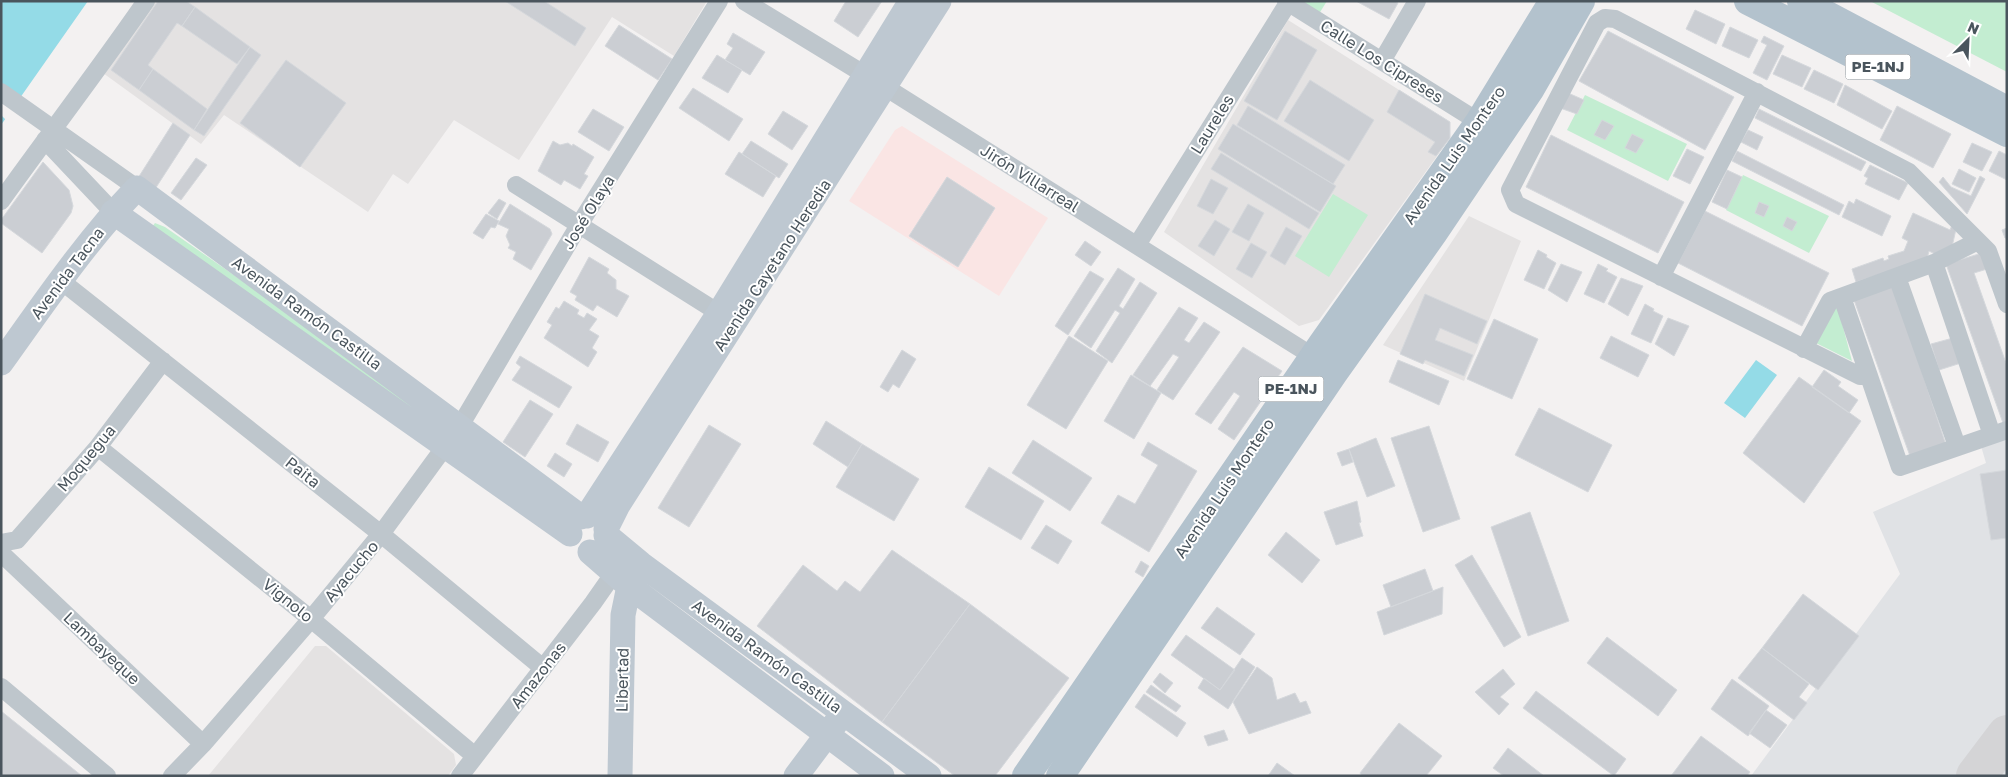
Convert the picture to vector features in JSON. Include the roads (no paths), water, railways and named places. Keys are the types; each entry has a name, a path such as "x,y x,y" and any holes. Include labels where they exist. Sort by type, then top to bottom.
{"main road":[{"name":"Avenida Cayetano Heredia","path":"590,530 618,505 876,81 911,1"},
{"name":"Avenida Cayetano Heredia","path":"590,530 719,313 876,81 939,1"},
{"name":"Avenida Luis Montero","path":"1065,768 1334,373 1433,234 1519,84 1554,1"},
{"name":"Avenida Luis Montero","path":"1026,776 1314,357 1479,122 1519,84 1582,1"},
{"name":"PE-1NJ","path":"1748,1 2007,133"},
{"name":"PE-1NJ","path":"1800,1 2007,110"},
{"name":"Avenida Ramón Castilla","path":"137,188 460,426 590,530 622,579 882,776"},
{"name":"Avenida Tacna","path":"1,363 60,280 114,212 137,188"},
{"name":"Avenida Ramón Castilla","path":"114,212 444,445 590,530 641,564 929,776"},
{"name":"Libertad","path":"620,776 622,579"},
{"path":"1106,660 1128,675"},
{"path":"796,776 844,712"},
{"path":"1048,745 1065,768"}],"street":[{"path":"1,202 49,134 100,68 146,1"},
{"name":"José Olaya","path":"460,426 579,225 720,1"},
{"name":"Jirón Villarreal","path":"744,1 876,81 1314,357"},
{"path":"1382,61 1416,1"},
{"name":"Calle Los Cipreses","path":"1287,2 1479,122"},
{"name":"Laureles","path":"1136,245 1287,2"},
{"path":"1869,376 1860,376 1804,349 1516,204 1510,190 1597,23 1605,18 1615,19 1909,172 1988,251 2007,304"},
{"path":"1519,84 1555,104"},
{"name":"Avenida Ramón Castilla","path":"1,92 30,112 114,212"},
{"path":"1661,277 1757,92"},
{"name":"Avenida Ramón Castilla","path":"49,134 137,188"},
{"path":"516,185 719,313"},
{"path":"1804,349 1830,301 1934,263 1978,241"},
{"path":"1842,297 1900,467 1999,432 1934,263"},
{"path":"1897,277 1957,446"},
{"name":"Paita","path":"60,280 381,534 543,668"},
{"name":"Moquegua","path":"1,543 17,540 98,447 163,361"},
{"name":"Ayacucho","path":"172,776 203,744 311,619 381,534 444,445 460,426"},
{"name":"Vignolo","path":"98,447 311,619 475,756"},
{"name":"Lambayeque","path":"1,553 203,744"},
{"name":"Amazonas","path":"460,776 543,668 622,579"},
{"path":"1,687 108,776"}],"water":[{"path":"1,1 88,1 1,125"},
{"path":"1756,360 1777,375 1745,418 1724,403"}]}
